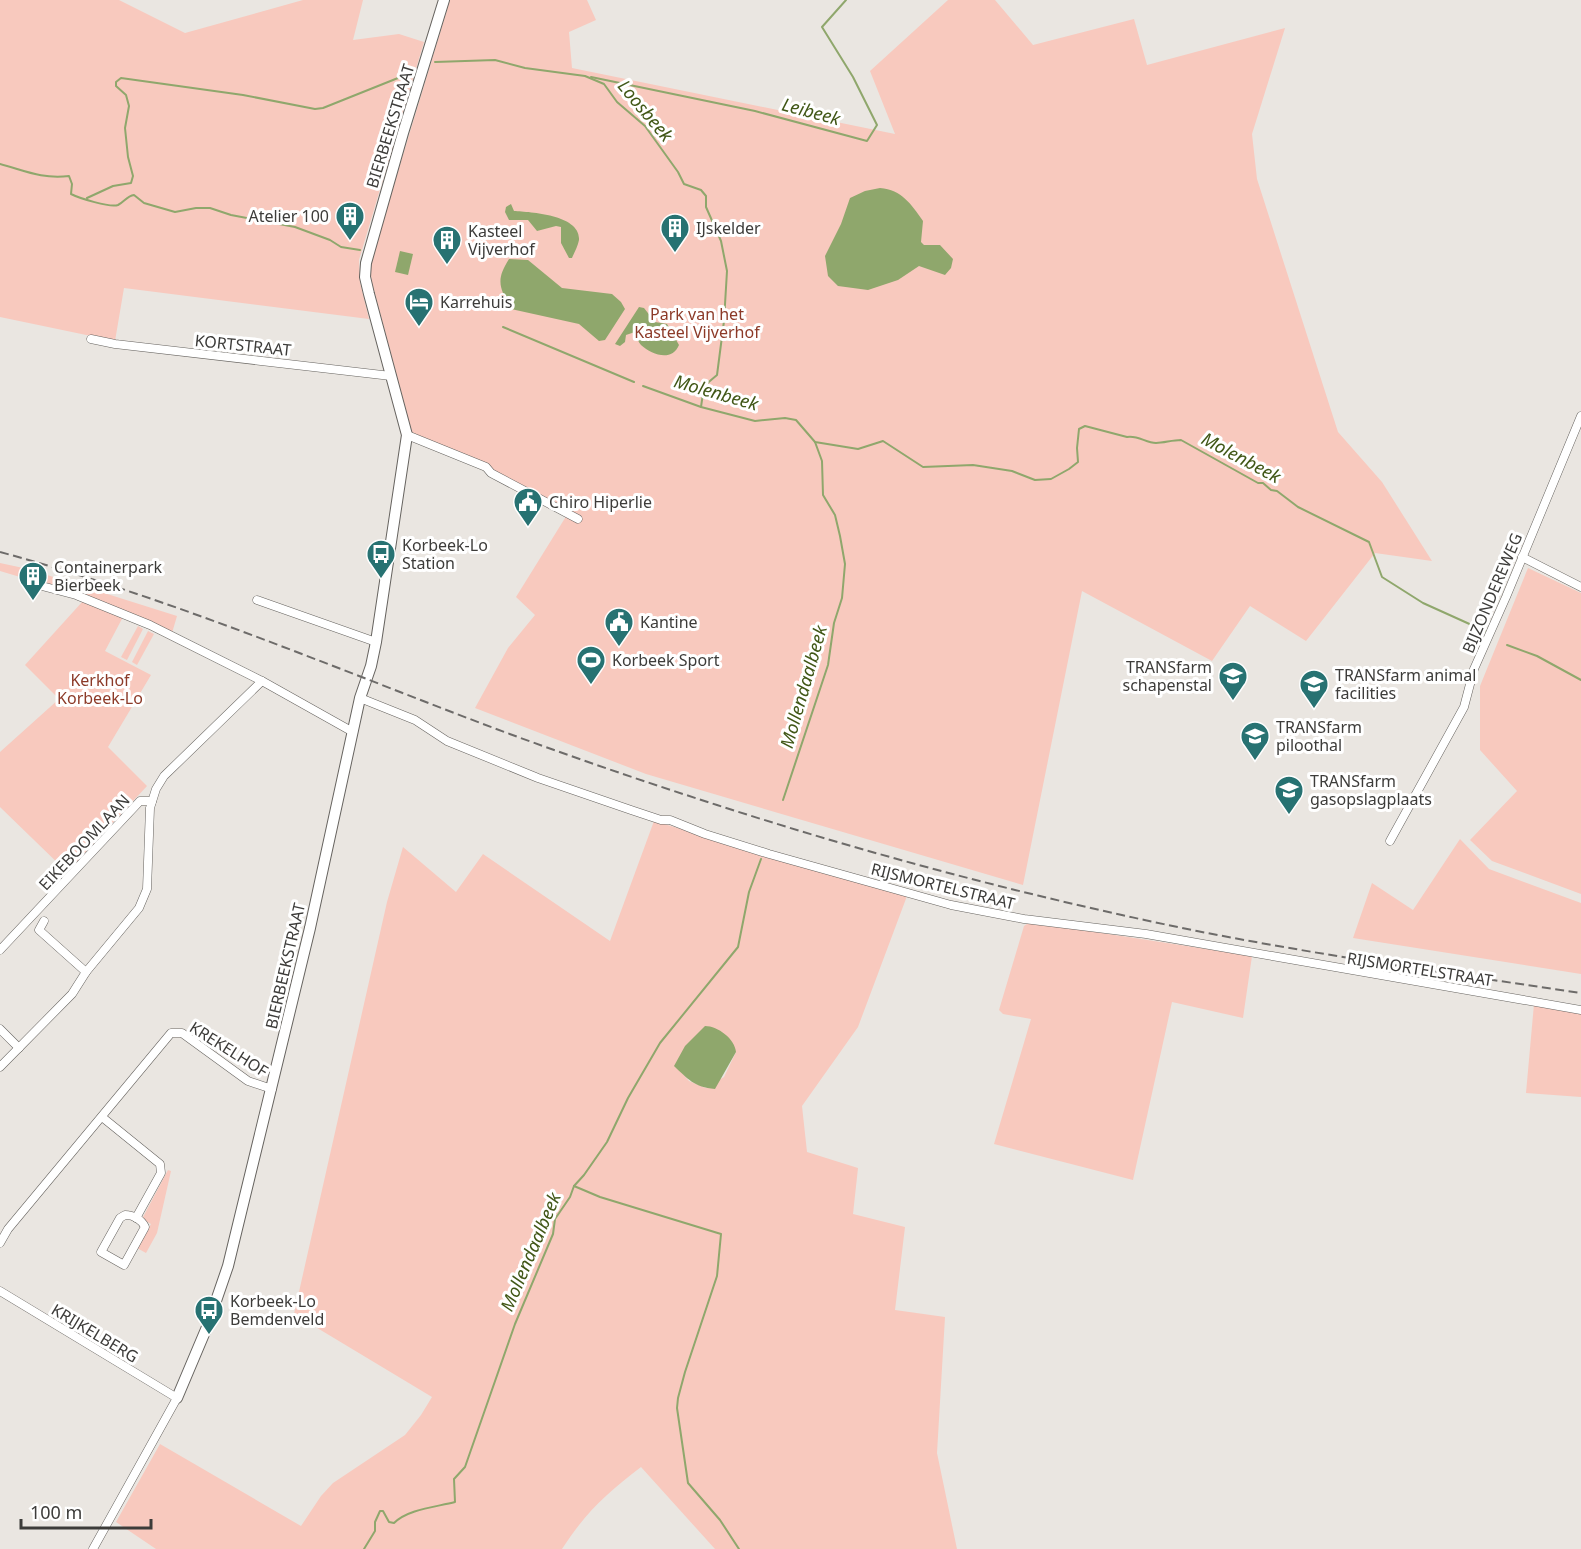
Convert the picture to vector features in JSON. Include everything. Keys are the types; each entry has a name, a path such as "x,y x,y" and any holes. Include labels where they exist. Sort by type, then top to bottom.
{"street":[{"name":"BIERBEEKSTRAAT","path":"93,1549 177,1398 207,1327 228,1266 310,928 360,698 371,666 407,435 369,294 365,277 366,263 444,0"},
{"name":"KORTSTRAAT","path":"91,339 127,346 391,376"},
{"name":"BIJZONDEREWEG","path":"1390,841 1464,707 1474,669 1581,416"},
{"path":"407,435 486,466 491,473 578,519"},
{"path":"1522,557 1581,587"},
{"path":"38,585 76,595 150,624 262,681 353,732"},
{"path":"257,600 376,642"},
{"name":"EIKEBOOMLAAN","path":"0,950 140,801 152,801 164,776 262,681"},
{"name":"RIJSMORTELSTRAAT","path":"360,698 415,720 447,741 548,781 769,854 951,905 1024,920 1146,934 1581,1010"},
{"path":"0,1067 72,994 86,972 139,908 147,889 152,801"},
{"path":"44,921 39,930 86,972"},
{"path":"0,1029 19,1048"},
{"name":"KREKELHOF","path":"0,1243 8,1229 169,1035 174,1032 182,1033 248,1082 272,1089"},
{"path":"102,1117 160,1164 161,1173 136,1218"},
{"path":"124,1215 136,1218 145,1227 124,1265 101,1252 120,1218 124,1215"},
{"name":"KRIJKELBERG","path":"0,1291 177,1398"}],"green space":[{"path":"0,0 119,0 185,33 303,0 363,0 353,40 399,34 424,42 359,260 360,282 369,319 124,288 115,341 0,317"},
{"name":"Park van het Kasteel Vijverhof","path":"450,0 587,0 596,20 569,32 572,68 895,134 870,71 948,0 995,0 1033,45 1134,19 1147,65 1285,28 1252,134 1257,179 1338,432 1382,482 1432,561 1375,553 1306,641 1250,606 1212,661 1082,591 1023,885 646,774 475,708 508,648 535,615 516,597 570,510 490,470 413,436 372,283 370,269 372,257"},
{"path":"0,563 28,569 177,616 172,633 77,594 0,571"},
{"path":"1528,568 1581,593 1581,894 1492,861 1470,840 1517,791 1480,750 1480,686"},
{"name":"Kerkhof Korbeek-Lo","path":"83,601 124,615 105,651 151,675 108,747 147,786 67,872 0,807 0,752 59,699 25,665"},
{"path":"138,626 143,629 127,660 121,657"},
{"path":"148,631 154,634 137,665 132,662"},
{"path":"654,821 907,896 858,1027 802,1106 807,1152 858,1168 853,1214 905,1227 895,1310 945,1317 937,1453 957,1549 715,1549 641,1467 597,1504 562,1549 156,1549 116,1522 160,1444 301,1526 321,1496 333,1483 405,1435 432,1397 294,1314 387,902 403,847 456,892 483,854 610,941","holes":["736,1052 724,1077 706,1088 689,1081 682,1073"]},
{"path":"1460,839 1489,869 1581,903 1581,974 1353,938 1372,883 1413,910"},
{"path":"1030,922 1252,956 1243,1018 1172,1002 1133,1180 994,1144 1031,1019 1003,1014 999,1010 1024,926"},
{"path":"1534,1004 1581,1013 1581,1097 1526,1093"},
{"path":"168,1170 171,1171 157,1233 146,1253 137,1248 151,1224 142,1219"}],"shaded area":[{"path":"880,188 900,195 914,209 923,221 921,242 924,245 940,245 953,259 951,268 945,275 919,266 898,280 868,290 838,286 828,276 825,256 841,224 850,198 865,191"},
{"path":"511,204 514,211 554,216 572,225 579,240 572,258 569,258 561,243 561,227 556,226 537,231 528,220 509,220 505,212 506,207"},
{"path":"400,251 413,254 408,275 395,272"},
{"path":"509,259 528,260 562,288 612,294 625,309 605,340 599,341 579,324 511,309 501,284 502,273"},
{"path":"639,307 644,308 655,322 667,324 679,345 672,354 662,355 651,352 640,344 635,332 626,335 625,342 620,346 615,344"},
{"path":"705,1026 715,1028 725,1034 733,1042 736,1052 715,1089 696,1084 674,1066 685,1046"}],"waterway":[{"name":"Leibeek","path":"591,77 755,111 867,141 877,125 853,77 822,27 846,0"},
{"name":"Loosbeek","path":"435,62 495,60 525,68 585,76 604,84 617,102 645,126 684,184 701,190 706,196 706,207 721,241 727,271 717,375 704,386 701,407"},
{"name":"Loosbeek","path":"87,198 113,186 131,183 133,176 128,157 125,128 129,106 126,95 116,86 116,82 121,78 243,95 315,109 323,108 413,72"},
{"name":"Molenbeek","path":"0,164 42,175 69,176 72,184 71,194 102,204 118,205 134,195 144,203 175,212 210,208 231,215 295,227 330,240 341,247 360,250"},
{"name":"Molenbeek","path":"503,327 634,382"},
{"name":"Molenbeek","path":"643,386 701,407 755,421 785,418 796,420 815,442 858,449 883,441 923,467 973,465 1012,471 1035,480 1051,479 1078,462 1079,429 1085,426 1152,443 1181,440 1258,483 1263,483 1271,490 1277,491 1298,507 1369,542 1382,577 1423,603 1485,631"},
{"name":"Mollendaalbeek","path":"783,800 828,665 834,623 842,598 845,564 835,515 823,495 822,461 815,442"},
{"name":"Molenbeek","path":"1507,645 1537,656 1581,680"},
{"name":"Mollendaalbeek","path":"364,1549 375,1531 375,1522 380,1511 383,1511 389,1522 394,1523 414,1512 455,1502 454,1479 465,1467 515,1324 553,1234 555,1219 570,1197 574,1186 607,1142 628,1098 660,1043 738,947 749,892 761,859"},
{"path":"574,1186 600,1197 721,1234 717,1276 685,1372 677,1408 688,1483 720,1520 739,1549"}],"railway":[{"path":"0,552 184,610 600,766 776,824 896,859 1076,905 1197,931 1341,957 1581,993"}],"place":[{"name":"Atelier 100","path":"350,242"},
{"name":"IJskelder","path":"675,254"},
{"name":"Kasteel Vijverhof","path":"447,266"},
{"name":"Karrehuis","path":"419,328"},
{"name":"Chiro Hiperlie","path":"528,528"},
{"name":"Korbeek-Lo Station","path":"381,580"},
{"name":"Containerpark Bierbeek","path":"33,602"},
{"name":"Kantine","path":"619,648"},
{"name":"Korbeek Sport","path":"591,686"},
{"name":"TRANSfarm schapenstal","path":"1233,702"},
{"name":"TRANSfarm animal facilities","path":"1314,710"},
{"name":"TRANSfarm piloothal","path":"1255,762"},
{"name":"TRANSfarm gasopslagplaats","path":"1289,816"},
{"name":"Korbeek-Lo Bemdenveld","path":"209,1336"}]}
